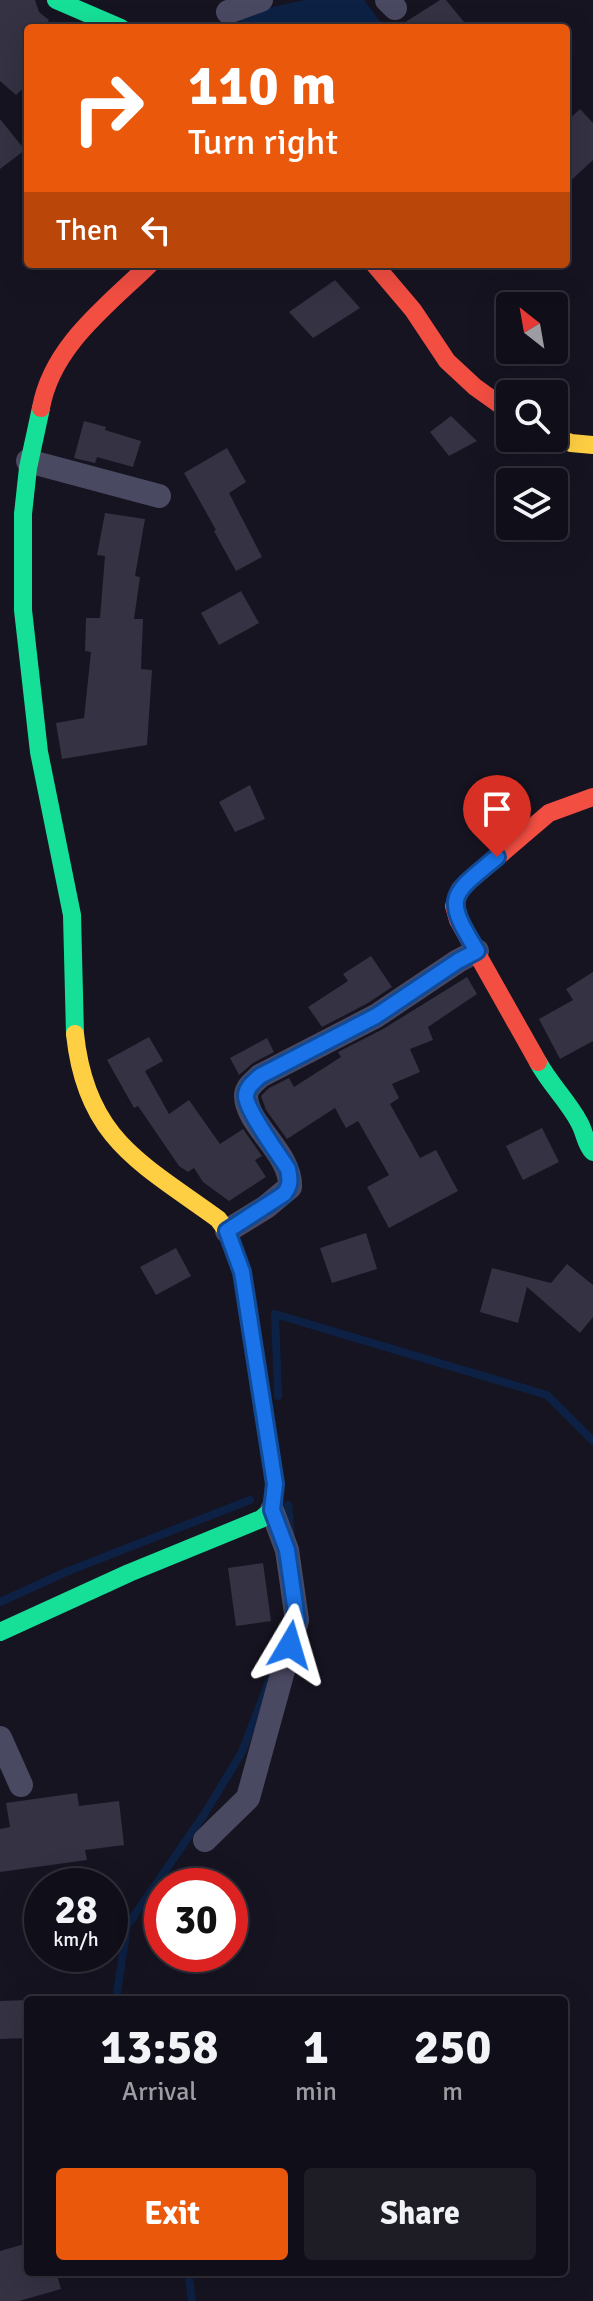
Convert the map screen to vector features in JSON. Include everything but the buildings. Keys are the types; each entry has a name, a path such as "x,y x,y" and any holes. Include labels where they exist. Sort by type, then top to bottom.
{"street":[{"path":"56,0 112,24"},
{"path":"226,13 261,0"},
{"path":"146,268 66,349 46,383 28,461 24,553 30,685 48,801 72,916 74,1034 88,1096 110,1133 131,1154 218,1219 227,1231 242,1272 275,1484 272,1510 287,1550 297,1620 248,1798 205,1840"},
{"path":"377,268 413,310 447,361 496,402"},
{"path":"568,442 593,445"},
{"path":"28,461 159,496"},
{"path":"593,797 549,813 460,889 454,906 458,920 548,1081 579,1122 588,1147 593,1152"},
{"path":"227,1231 266,1207 290,1187 288,1169 249,1108 246,1096 249,1086 260,1076 376,1016 477,951"},
{"path":"0,1632 110,1580 261,1519 272,1510"},
{"path":"0,1738 21,1785"}],"water":[{"path":"305,0 364,0 382,24 242,24 236,15"}],"waterway":[{"path":"278,1396 275,1314 547,1395 593,1441"},
{"path":"0,1602 66,1572 250,1500"},
{"path":"288,1505 291,1535"},
{"path":"117,1996 127,1926 205,1813 242,1752 269,1681"},
{"path":"189,2276 192,2301"}],"traffic: fast":[{"path":"56,0 112,24"},
{"path":"41,408 28,468 23,514 23,610 39,752 72,915 75,1034"},
{"path":"538,1062 575,1114 593,1152"},
{"path":"0,1632 129,1573 261,1519 272,1510 275,1484 268,1441"}],"traffic: slow":[{"path":"568,442 593,445"},
{"path":"75,1034 81,1070 91,1099 105,1124 142,1164 218,1219 227,1231 242,1272 268,1441"}],"traffic: jam":[{"path":"41,408 47,386 69,346 146,268"},
{"path":"377,268 413,310 447,361 496,402"},
{"path":"538,1062 458,920 454,906 460,889 549,813 593,797"}],"route":[{"path":"290,1645 297,1620 287,1550 272,1510 275,1484 242,1272 227,1231 284,1194 290,1187 290,1180 288,1169 249,1108 246,1096 249,1086 260,1076 376,1016 477,951 458,920 454,906 460,889 497,857"}]}
